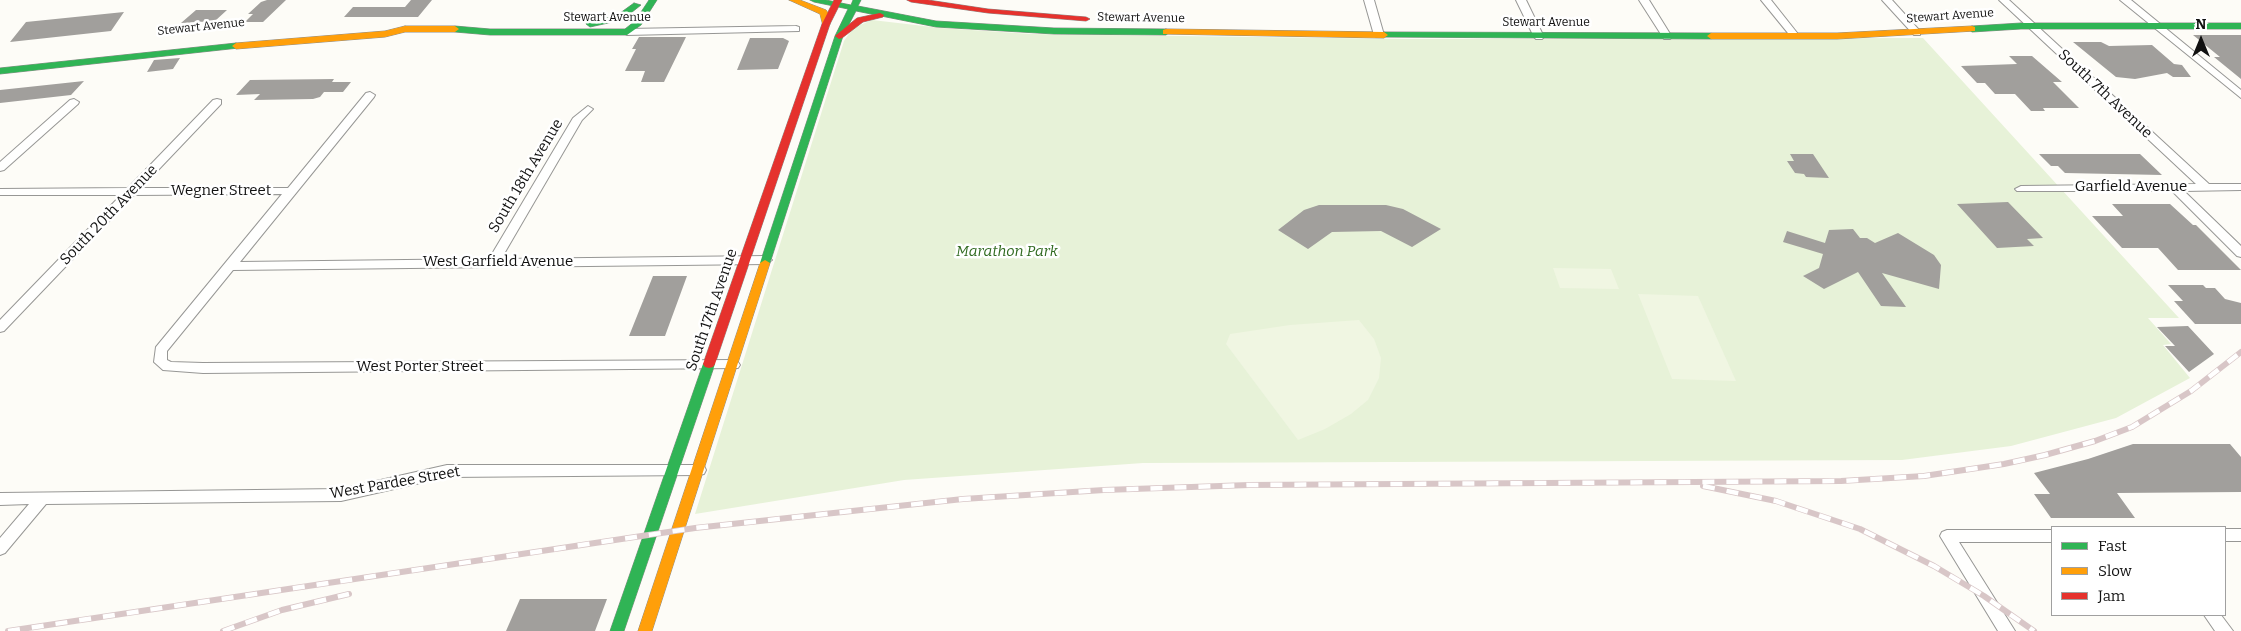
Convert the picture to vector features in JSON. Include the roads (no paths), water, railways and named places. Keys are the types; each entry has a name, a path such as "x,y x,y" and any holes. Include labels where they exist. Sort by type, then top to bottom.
{"main road":[{"path":"630,28 653,0"},
{"path":"793,0 824,12 826,24"},
{"path":"814,0 980,21 1092,25 1148,22"},
{"name":"Stewart Avenue","path":"911,0 988,11 1070,18 1378,31"},
{"path":"938,0 988,11"},
{"path":"630,28 638,2"},
{"path":"587,24 619,18 638,2"},
{"name":"South 17th Avenue","path":"617,631 826,24 837,2"},
{"path":"645,631 839,36 855,4"},
{"name":"Stewart Avenue","path":"855,4 883,15 936,24 1015,30 1917,33 2031,26 2241,26"},
{"path":"839,36 860,20 883,15"},
{"name":"Stewart Avenue","path":"1791,32 2021,16 2241,16"},
{"name":"Stewart Avenue","path":"0,63 334,27 393,24 405,29"},
{"name":"Stewart Avenue","path":"0,71 281,41 387,33 405,29 472,28 494,24 587,24 630,28"},
{"name":"Stewart Avenue","path":"472,28 490,32 630,28"}],"street":[{"path":"1369,0 1378,31"},
{"path":"1522,0 1537,32"},
{"path":"1644,0 1664,32"},
{"path":"1766,0 1791,32"},
{"path":"1887,0 1917,33"},
{"name":"South 7th Avenue","path":"2004,0 2206,188"},
{"path":"2125,0 2241,95"},
{"name":"Stewart Avenue","path":"630,28 796,29"},
{"path":"231,266 370,95"},
{"path":"0,168 74,102"},
{"name":"South 20th Avenue","path":"0,328 216,102"},
{"name":"South 18th Avenue","path":"493,262 578,118 588,109"},
{"name":"Garfield Avenue","path":"2021,188 2241,188"},
{"path":"2174,188 2241,253"},
{"name":"Wegner Street","path":"0,192 292,191"},
{"name":"West Garfield Avenue","path":"231,266 766,260"},
{"name":"West Porter Street","path":"231,266 162,350 161,362 168,367 733,365"},
{"name":"West Pardee Street","path":"0,499 341,495 447,471 699,470"},
{"path":"0,549 42,499"},
{"path":"2226,535 2241,535"},
{"path":"2007,631 1947,536 2051,536"},
{"path":"2213,616 2225,631"}],"railway":[{"path":"8,631 695,528 963,499 1104,490 1249,485 1841,481 1924,476 2004,464 2045,455 2095,441 2132,427 2191,391 2241,352"},
{"path":"1703,486 1776,501 1860,529 1934,566 1984,596 2034,631"},
{"path":"223,631 282,610 349,594"}],"park label":[{"name":"Marathon Park","path":"1007,252"}]}
